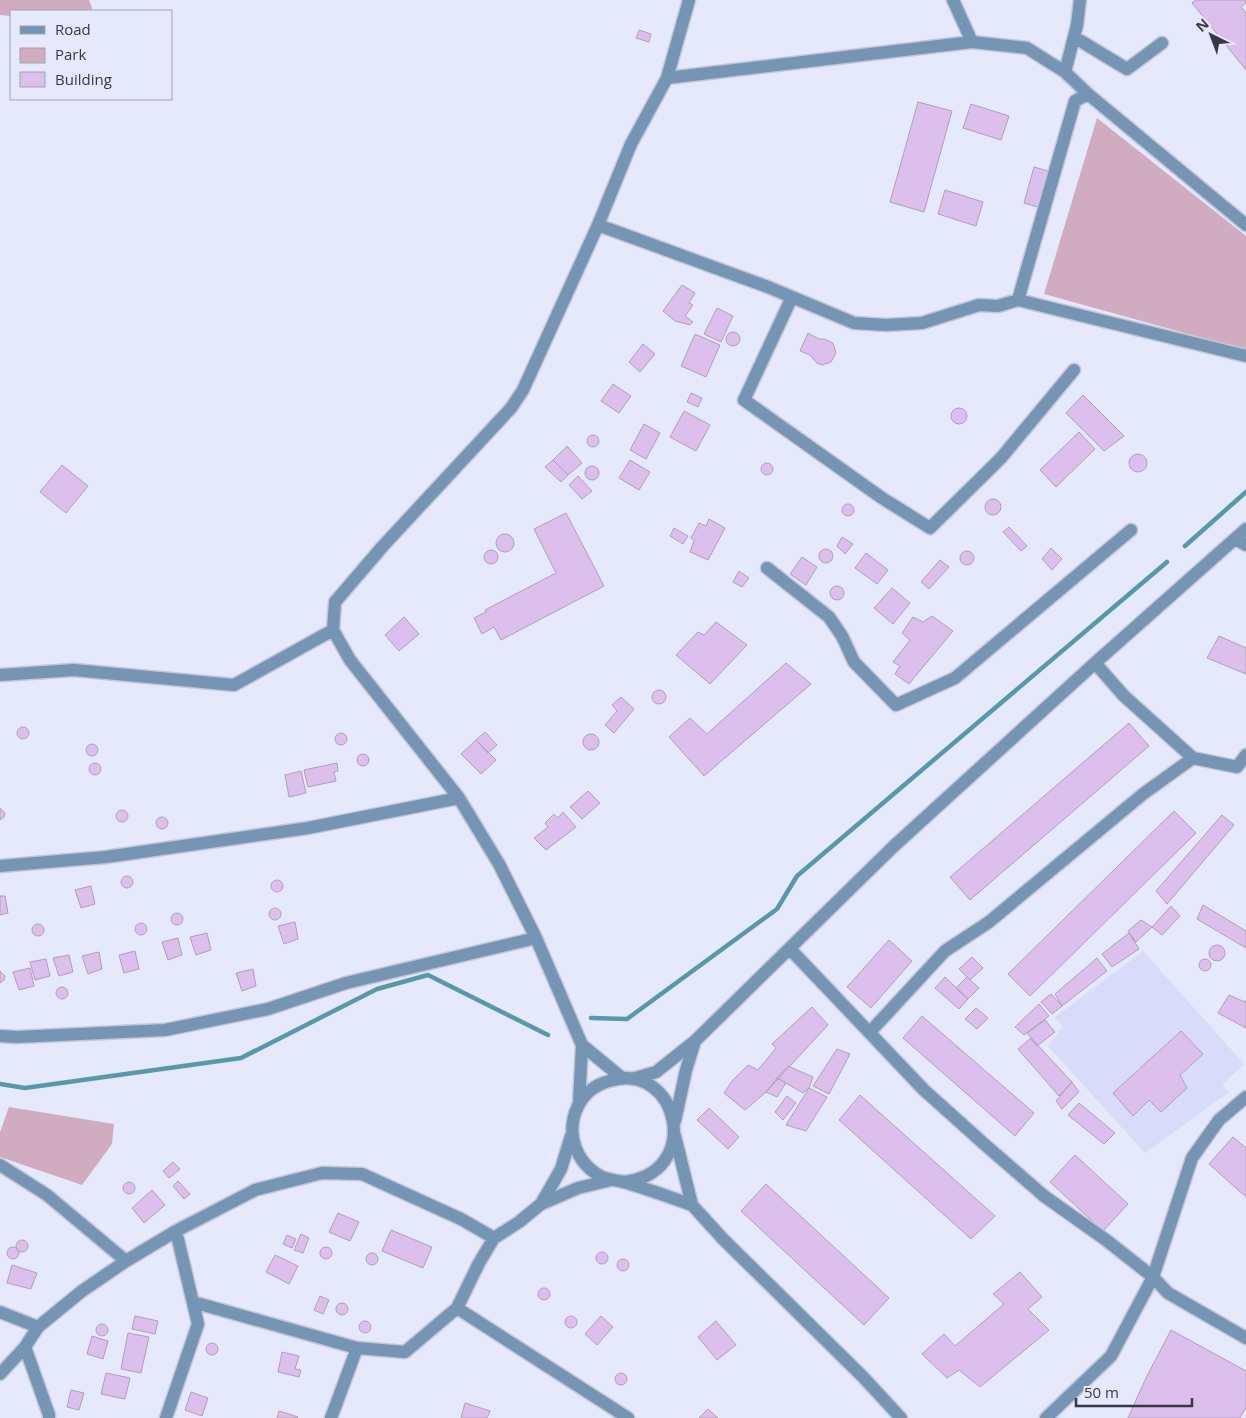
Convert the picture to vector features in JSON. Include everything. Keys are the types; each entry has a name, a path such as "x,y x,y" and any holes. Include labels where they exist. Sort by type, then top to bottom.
{"street":[{"path":"579,1103 582,1045 536,938 499,864 459,798 350,660 333,630 335,602 383,546 511,408 523,390 598,225 631,144 667,78 689,0"},
{"path":"953,0 972,42"},
{"path":"1065,72 1074,37 1080,0"},
{"path":"1074,37 1128,69 1162,43"},
{"path":"667,78 972,42 1027,48 1065,72 1088,94 1246,225"},
{"path":"1018,300 1075,101 1088,94"},
{"path":"598,225 768,287 854,323 886,325 922,323 979,305 998,306 1018,300 1246,356"},
{"path":"792,297 744,400 882,498 930,528 1001,458 1074,370"},
{"path":"541,1204 561,1169 572,1133 575,1112 585,1095 598,1085 612,1080 627,1079 656,1072 695,1041 894,846 1095,663 1241,542 1246,529"},
{"path":"767,568 829,617 842,636 854,662 896,705 955,678 1132,530"},
{"path":"0,675 74,670 234,685 333,630"},
{"path":"1095,663 1124,696 1193,758 1237,767 1246,755"},
{"path":"870,1032 946,951 989,922 1143,794 1193,758"},
{"path":"0,866 106,857 308,828 459,798"},
{"path":"0,1036 27,1037 165,1030 268,1009 346,983 536,938"},
{"path":"790,949 924,1090 1044,1196 1106,1240 1152,1277 1168,1294 1246,1338"},
{"path":"193,1302 357,1348 405,1352 456,1308 479,1262 494,1238 519,1222 541,1204 578,1188 644,1178 662,1165 668,1156 686,1070 695,1041"},
{"path":"582,1045 627,1079 652,1087 661,1094 667,1103 675,1129 692,1205 723,1239 863,1377 901,1418"},
{"path":"1046,1418 1111,1356 1152,1277 1192,1158 1220,1120 1246,1097"},
{"path":"572,1133 573,1144 584,1163 592,1171 692,1205"},
{"path":"0,1165 47,1195 126,1261"},
{"path":"0,1374 25,1347 38,1328 82,1291 126,1261 176,1231 255,1190 322,1173 362,1174 462,1219 494,1238"},
{"path":"166,1418 198,1324 176,1231"},
{"path":"456,1308 628,1418"},
{"path":"0,1312 38,1328"},
{"path":"25,1347 49,1416 48,1418"},
{"path":"332,1418 357,1348"}],"shaded area":[{"path":"1143,951 1244,1064 1222,1085 1229,1092 1145,1153 1048,1046 1063,1027 1055,1017"}],"green space":[{"path":"0,0 89,0 92,8 91,10 10,10 10,16 0,15"},
{"path":"1097,118 1246,236 1246,350 1044,294"},
{"path":"9,1107 114,1124 112,1144 82,1185 0,1157 0,1132"}],"building":[{"path":"1196,0 1246,0 1246,3 1241,7 1246,13 1246,70 1192,3"},
{"path":"639,30 651,34 649,42 636,38"},
{"path":"918,102 952,111 924,212 890,202"},
{"path":"971,104 1009,116 1001,140 963,128"},
{"path":"1034,167 1048,171 1038,207 1024,203"},
{"path":"945,190 983,202 976,226 938,214"},
{"path":"682,285 695,293 689,303 693,305 685,316 693,322 690,325 675,321 663,311"},
{"path":"717,308 733,316 721,342 704,334"},
{"path":"730,332 736,332 740,339 736,346 730,346 726,342 726,336"},
{"path":"808,333 833,343 836,353 831,362 822,365 817,363 810,355 800,351"},
{"path":"695,334 720,345 706,377 681,366"},
{"path":"643,344 655,354 640,372 629,362"},
{"path":"613,384 631,396 619,413 601,401"},
{"path":"691,393 702,398 698,407 687,402"},
{"path":"1083,395 1124,436 1104,451 1066,413"},
{"path":"959,408 965,410 967,416 965,422 959,424 953,422 951,416 953,410"},
{"path":"684,411 710,425 696,451 670,437"},
{"path":"644,424 660,433 646,459 630,450"},
{"path":"1079,432 1095,449 1056,487 1040,470"},
{"path":"593,435 599,441 593,447 587,441"},
{"path":"567,446 582,463 568,475 553,460"},
{"path":"1138,454 1144,457 1147,463 1144,469 1138,472 1132,469 1129,463 1132,457"},
{"path":"553,460 568,475 561,482 545,467"},
{"path":"630,460 650,472 639,490 619,478"},
{"path":"765,463 769,463 773,469 769,475 765,475 761,471 761,467"},
{"path":"62,465 88,486 66,513 40,492"},
{"path":"589,466 595,466 599,473 595,480 589,480 585,476 585,470"},
{"path":"578,476 592,491 582,499 569,485"},
{"path":"993,499 1001,507 993,515 985,507"},
{"path":"850,504 853,505 853,515 846,516 843,515 842,508 843,505"},
{"path":"566,513 604,586 501,640 494,627 482,634 474,618 486,612 485,610 556,573 534,529"},
{"path":"709,519 725,528 708,560 690,552 694,541 691,538 699,523 706,526"},
{"path":"1009,527 1027,546 1021,551 1003,532"},
{"path":"674,528 688,536 683,544 670,536"},
{"path":"501,534 509,534 514,539 512,550 501,552 496,547 496,539"},
{"path":"842,537 853,544 845,554 837,546"},
{"path":"1051,548 1062,559 1052,570 1042,559"},
{"path":"826,549 831,551 833,556 831,561 826,563 821,561 819,556 821,551"},
{"path":"488,550 494,550 498,557 494,564 488,564 484,560 484,554"},
{"path":"964,551 970,551 974,558 970,565 964,565 960,561 960,555"},
{"path":"866,553 888,570 877,584 855,568"},
{"path":"802,557 817,567 806,585 790,574"},
{"path":"940,560 949,567 929,589 921,582"},
{"path":"739,571 749,578 742,587 733,582"},
{"path":"837,586 842,588 844,593 842,598 837,600 832,598 830,593 832,588"},
{"path":"892,588 910,603 893,624 874,608"},
{"path":"932,616 953,631 909,684 895,674 900,666 893,662 910,640 902,633 913,617 923,622"},
{"path":"404,617 419,634 399,651 385,635"},
{"path":"716,622 747,645 710,684 676,655 698,632 704,635"},
{"path":"1219,636 1246,648 1246,674 1207,658"},
{"path":"786,663 811,684 704,776 669,737 690,718 707,734"},
{"path":"656,690 662,690 666,697 662,704 656,704 652,700 652,694"},
{"path":"621,697 634,709 614,733 605,725 617,711 612,705"},
{"path":"1129,723 1149,746 970,900 950,877"},
{"path":"21,727 25,727 29,733 25,739 21,739 17,735 17,731"},
{"path":"485,732 497,745 488,753 476,740"},
{"path":"339,733 343,733 347,739 343,745 339,745 335,741 335,737"},
{"path":"591,734 599,742 591,750 583,742"},
{"path":"476,740 496,760 481,774 461,754"},
{"path":"90,744 94,744 98,750 94,756 90,756 86,752 86,748"},
{"path":"361,754 365,754 369,760 365,766 361,766 357,762 357,758"},
{"path":"93,763 97,763 101,769 97,775 93,775 89,771 89,767"},
{"path":"337,763 338,771 334,772 336,781 308,787 304,770"},
{"path":"301,771 306,793 289,797 285,775"},
{"path":"588,791 600,803 582,819 570,807"},
{"path":"0,808 5,813 4,817 0,820"},
{"path":"120,810 124,810 128,816 124,822 120,822 116,818 116,814"},
{"path":"1174,811 1196,833 1030,996 1008,974"},
{"path":"563,812 576,827 546,850 534,838 548,827 545,823 554,814 558,818"},
{"path":"1222,815 1234,825 1167,904 1156,891"},
{"path":"160,817 164,817 168,823 164,829 160,829 156,825 156,821"},
{"path":"125,876 129,876 133,882 129,888 125,888 121,884 121,880"},
{"path":"275,880 279,880 283,886 279,892 275,892 271,888 271,884"},
{"path":"91,886 95,904 81,908 75,890"},
{"path":"0,896 5,896 8,913 0,915"},
{"path":"1203,905 1246,931 1246,948 1197,919"},
{"path":"1171,906 1180,916 1162,935 1152,927"},
{"path":"273,908 277,908 281,914 277,920 273,920 269,916 269,912"},
{"path":"175,913 179,913 183,919 179,925 175,925 171,921 171,917"},
{"path":"1141,920 1152,927 1136,942 1128,931"},
{"path":"295,922 298,939 284,944 278,926"},
{"path":"139,923 143,923 147,929 143,935 139,935 135,931 135,927"},
{"path":"36,924 40,924 44,930 40,936 36,936 32,932 32,928"},
{"path":"207,933 211,950 196,955 190,937"},
{"path":"1129,933 1139,949 1112,967 1102,954"},
{"path":"178,938 182,955 168,960 162,942"},
{"path":"889,940 912,961 871,1008 847,987"},
{"path":"1217,945 1225,953 1217,961 1209,953"},
{"path":"135,951 139,969 124,973 119,955"},
{"path":"99,952 102,969 88,974 82,956"},
{"path":"69,955 73,972 59,976 53,958"},
{"path":"972,957 983,968 970,980 959,969"},
{"path":"1097,958 1107,971 1062,1006 1055,994"},
{"path":"46,959 50,976 35,980 30,962"},
{"path":"1203,959 1207,959 1211,965 1207,971 1203,971 1199,967 1199,963"},
{"path":"30,968 34,986 19,990 13,972"},
{"path":"253,969 256,986 242,991 236,973"},
{"path":"0,971 5,976 4,980 0,983"},
{"path":"945,977 968,999 959,1009 935,988"},
{"path":"967,977 979,988 968,999 956,988"},
{"path":"60,987 64,987 68,993 64,999 60,999 56,995 56,991"},
{"path":"1051,994 1062,1006 1052,1014 1041,1002"},
{"path":"1229,995 1245,1002 1246,1000 1246,1028 1218,1013"},
{"path":"1039,1004 1049,1016 1024,1035 1015,1027"},
{"path":"812,1007 828,1025 766,1092 745,1110 724,1093 733,1080 748,1065 758,1070 776,1048 772,1044"},
{"path":"976,1008 988,1018 977,1029 965,1019"},
{"path":"922,1016 1034,1113 1015,1136 903,1038"},
{"path":"1045,1020 1055,1032 1037,1046 1027,1033"},
{"path":"1181,1031 1203,1054 1180,1075 1187,1088 1161,1112 1149,1100 1133,1116 1113,1093"},
{"path":"1031,1038 1072,1082 1059,1096 1018,1049"},
{"path":"837,1049 850,1054 829,1094 813,1086"},
{"path":"788,1066 813,1077 809,1088 803,1093 777,1078"},
{"path":"777,1078 786,1083 777,1097 766,1092"},
{"path":"1072,1082 1079,1092 1062,1109 1056,1101"},
{"path":"809,1088 827,1097 806,1131 786,1125"},
{"path":"860,1095 995,1216 971,1239 839,1120"},
{"path":"787,1096 796,1103 783,1120 775,1112"},
{"path":"1079,1103 1115,1133 1104,1144 1068,1115"},
{"path":"709,1108 739,1137 728,1149 697,1120"},
{"path":"1233,1137 1246,1148 1246,1197 1209,1164"},
{"path":"1075,1155 1128,1204 1103,1231 1050,1182"},
{"path":"173,1162 180,1169 169,1178 163,1171"},
{"path":"178,1181 190,1194 184,1199 173,1186"},
{"path":"127,1182 131,1182 135,1188 131,1194 127,1194 123,1190 123,1186"},
{"path":"766,1184 889,1298 864,1325 741,1211"},
{"path":"152,1190 165,1205 144,1223 132,1208"},
{"path":"338,1213 359,1222 350,1241 329,1232"},
{"path":"391,1230 432,1247 423,1268 382,1251"},
{"path":"301,1234 309,1238 303,1253 294,1250"},
{"path":"287,1235 296,1239 292,1248 283,1244"},
{"path":"20,1240 24,1240 28,1246 24,1252 20,1252 16,1248 16,1244"},
{"path":"11,1247 15,1247 19,1253 15,1259 11,1259 7,1255 7,1251"},
{"path":"324,1247 328,1247 332,1253 328,1259 324,1259 320,1255 320,1251"},
{"path":"600,1252 604,1252 608,1258 604,1264 600,1264 596,1260 596,1256"},
{"path":"370,1253 374,1253 378,1259 374,1265 370,1265 366,1261 366,1257"},
{"path":"275,1255 298,1266 289,1284 266,1272"},
{"path":"621,1259 625,1259 629,1265 625,1271 621,1271 617,1267 617,1263"},
{"path":"12,1265 37,1273 31,1289 7,1283"},
{"path":"1020,1272 1042,1297 1028,1309 1049,1330 980,1387 959,1370 947,1378 922,1354 944,1334 955,1346 1004,1304 993,1294"},
{"path":"542,1288 546,1288 550,1294 546,1300 542,1300 538,1296 538,1292"},
{"path":"320,1296 329,1300 323,1314 314,1310"},
{"path":"340,1303 344,1303 348,1309 344,1315 340,1315 336,1311 336,1307"},
{"path":"135,1316 158,1321 155,1334 132,1329"},
{"path":"569,1316 573,1316 577,1322 573,1328 569,1328 565,1324 565,1320"},
{"path":"601,1316 613,1327 597,1345 585,1334"},
{"path":"363,1321 367,1321 371,1327 367,1333 363,1333 359,1329 359,1325"},
{"path":"716,1321 736,1345 717,1360 698,1337"},
{"path":"100,1324 104,1324 108,1330 104,1336 100,1336 96,1332 96,1328"},
{"path":"1171,1330 1246,1371 1246,1407 1240,1418 1128,1418"},
{"path":"128,1333 149,1337 141,1373 121,1369"},
{"path":"92,1336 108,1341 103,1359 87,1354"},
{"path":"210,1343 214,1343 218,1349 214,1355 210,1355 206,1351 206,1347"},
{"path":"282,1352 299,1356 295,1369 301,1370 299,1377 278,1372"},
{"path":"106,1373 130,1378 125,1399 101,1394"},
{"path":"619,1373 623,1373 627,1379 623,1385 619,1385 615,1381 615,1377"},
{"path":"71,1390 84,1393 79,1410 67,1407"},
{"path":"191,1392 208,1398 202,1416 185,1410"},
{"path":"465,1403 490,1411 487,1418 461,1418"},
{"path":"708,1409 718,1418 699,1418"},
{"path":"279,1411 298,1417 277,1418"}],"waterway":[{"path":"1185,546 1246,492"},
{"path":"591,1018 627,1019 777,909 797,876 1167,562"},
{"path":"0,1084 25,1088 241,1058 377,989 428,975 548,1035"}]}
